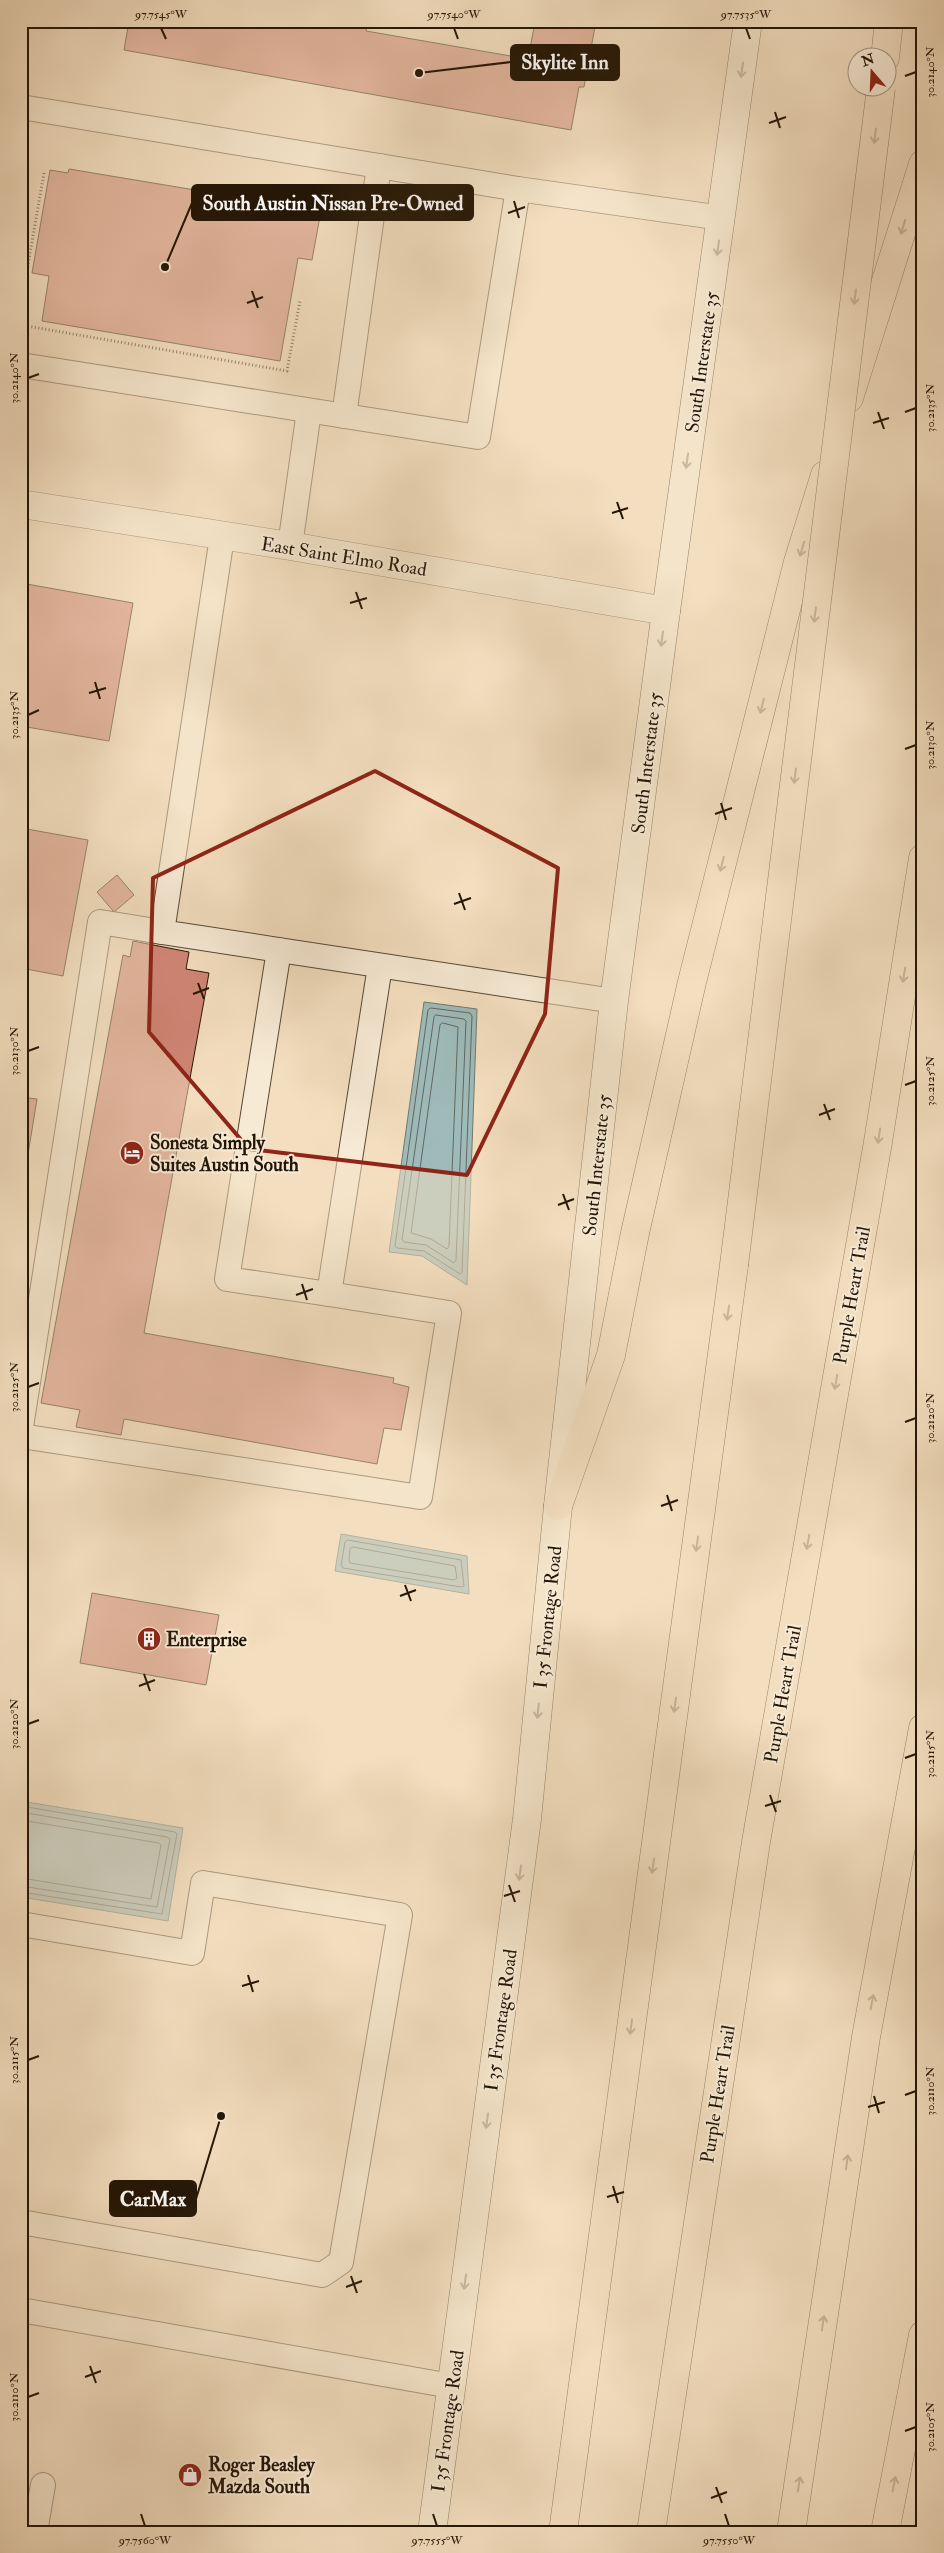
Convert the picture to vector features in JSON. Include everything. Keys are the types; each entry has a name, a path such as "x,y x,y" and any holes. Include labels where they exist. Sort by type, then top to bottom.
{"highway":[{"path":"886,48 889,21"},
{"path":"563,2532 734,1265 880,98"},
{"path":"558,1506 611,1355 635,1233 692,982 798,562 923,164"},
{"name":"Purple Heart Trail","path":"651,2532 756,1842 878,1142 923,858"},
{"path":"791,2532 866,2038 923,1728"},
{"path":"885,2532 923,2335"}],"main road":[{"name":"South Interstate 35","path":"558,1506 614,1001 748,21"},
{"name":"East Saint Elmo Road","path":"21,504 222,537 290,546 666,611"},
{"name":"I 35 Frontage Road","path":"432,2532 527,1819 558,1506"}],"lane":[{"path":"21,107 518,189 722,218"},
{"path":"344,416 379,166"},
{"path":"21,365 478,437 518,189"},
{"path":"290,546 308,410"},
{"path":"162,932 222,537"},
{"path":"21,1427 100,922 614,1001"},
{"path":"21,1436 420,1497 449,1313 227,1279 278,950"},
{"path":"329,1294 380,966"},
{"path":"21,1924 192,1952 203,1883 400,1915 341,2262 322,2275 21,2222"},
{"path":"21,2310 451,2386"},
{"path":"35,2532 43,2485"}],"path":[{"path":"21,305 44,173"},
{"path":"21,326 287,371 300,301"}],"highlighted area":[{"path":"375,771 558,868 545,1014 467,1175 249,1149 149,1032 153,878"}],"water":[{"path":"424,1002 477,1009 467,1285 422,1256 389,1252"},
{"path":"341,1534 467,1556 469,1594 335,1571"},
{"path":"21,1801 183,1828 168,1921 21,1897"}],"building":[{"path":"129,21 342,21 367,26 366,31 528,59 534,27 520,25 521,21 596,21 584,87 579,87 571,130 124,50"},
{"path":"69,169 321,211 312,260 298,258 280,361 42,321 49,276 32,273 50,170 68,173"},
{"path":"21,583 133,603 109,741 21,726"},
{"path":"21,828 88,840 63,976 21,968"},
{"path":"117,875 134,895 114,912 97,892"},
{"name":"Sonesta Simply Suites Austin South","path":"133,941 189,952 186,969 209,973 144,1333 394,1378 393,1383 409,1387 401,1430 384,1428 377,1464 124,1419 121,1435 76,1427 80,1410 41,1403 123,955 130,957"},
{"path":"21,1097 37,1099 21,1197"},
{"name":"Enterprise","path":"92,1593 219,1615 206,1685 80,1663"}],"place":[{"name":"Skylite Inn","path":"419,73"},
{"name":"South Austin Nissan Pre-Owned","path":"165,267"},
{"name":"Sonesta Simply Suites Austin South","path":"132,1153"},
{"name":"Enterprise","path":"149,1639"},
{"name":"CarMax","path":"221,2116"},
{"name":"Roger Beasley Mazda South","path":"190,2475"}]}
